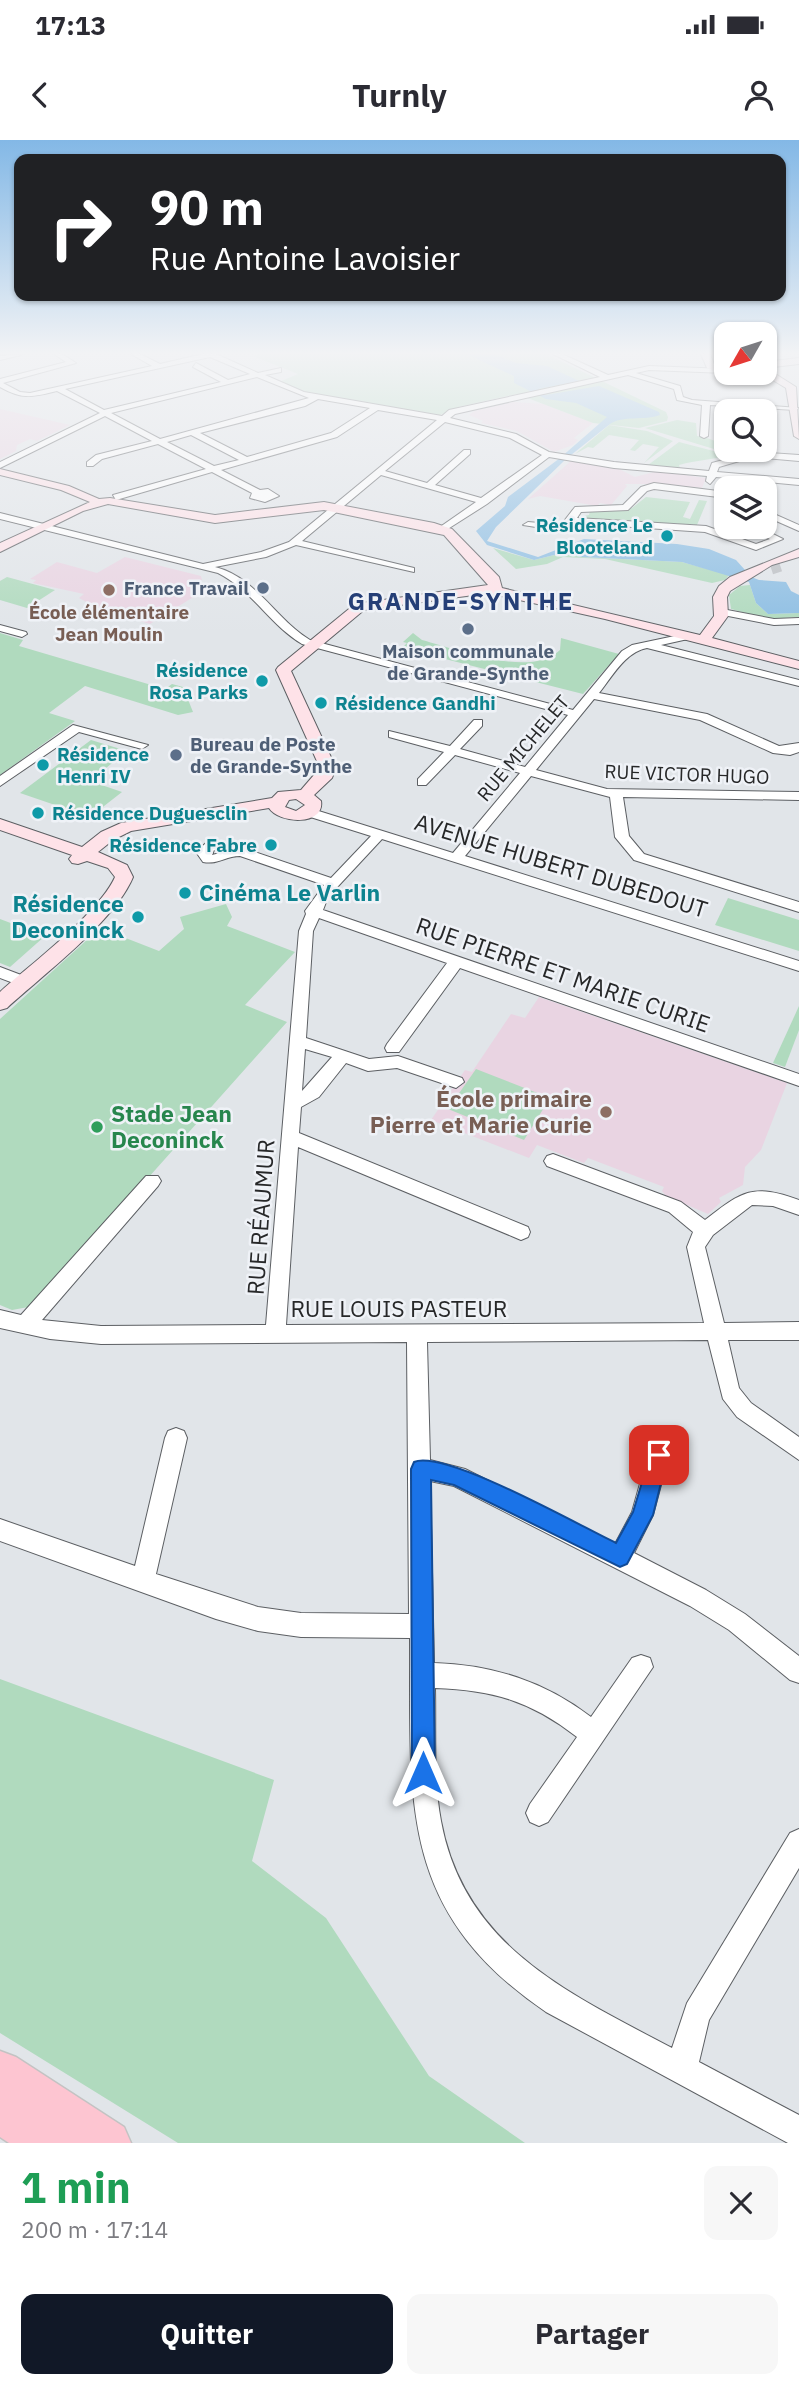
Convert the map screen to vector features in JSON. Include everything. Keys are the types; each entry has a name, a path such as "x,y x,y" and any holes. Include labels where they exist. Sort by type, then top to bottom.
{"main road":[{"path":"0,2073 108,2143"},
{"path":"0,2110 50,2143"}],"street":[{"path":"0,465 35,447"},
{"path":"90,464 96,458 136,447"},
{"path":"172,447 257,492"},
{"path":"221,447 246,460"},
{"path":"0,546 103,497 291,447"},
{"path":"204,566 272,553 295,542 409,447"},
{"path":"537,447 573,459 799,482"},
{"path":"429,486 467,452"},
{"path":"443,529 551,454"},
{"path":"709,492 715,465 749,454 799,458"},
{"path":"0,472 164,511 215,519 249,517 304,506 335,508 443,529 494,580 496,590"},
{"path":"379,472 484,502"},
{"path":"528,525 557,529 566,526 578,509 625,508 645,489 656,485 714,493"},
{"path":"0,516 204,566 234,577"},
{"path":"777,518 799,528"},
{"path":"570,520 714,532"},
{"path":"733,539 754,547 775,539"},
{"path":"295,542 411,570"},
{"path":"702,642 720,615 720,597 725,587 799,554"},
{"path":"232,561 226,566 234,577 309,648 576,714"},
{"path":"81,856 107,836 134,825 277,802 277,809 285,814 307,803 328,771 283,672 360,607 496,590 799,665"},
{"path":"684,637 702,631 720,615 774,622 799,621"},
{"path":"0,628 22,634"},
{"name":"RUE MICHELET","path":"456,858 620,663 650,645 684,637"},
{"name":"RUE MICHELET","path":"650,645 702,642"},
{"path":"650,645 799,683"},
{"path":"593,695 674,709 735,729 777,750 787,751 799,747"},
{"path":"422,782 478,723"},
{"path":"0,782 77,728 142,745"},
{"name":"RUE VICTOR HUGO","path":"393,733 616,794 799,796"},
{"path":"616,794 621,837 639,857 799,907"},
{"name":"AVENUE HUBERT DUBEDOUT","path":"307,803 379,835 799,966"},
{"path":"0,824 81,856 114,875 116,886 108,899 73,938 14,977 0,993"},
{"path":"0,831 81,856"},
{"name":"RUE RÉAUMUR","path":"275,1334 306,937 313,911 333,883 379,835"},
{"path":"227,852 241,852 333,883"},
{"name":"RUE PIERRE ET MARIE CURIE","path":"313,911 799,1080"},
{"path":"393,1048 456,962"},
{"path":"0,1003 14,977"},
{"path":"297,1042 316,1045 371,1065 398,1062 456,1082"},
{"path":"293,1104 313,1093 344,1055"},
{"path":"290,1136 521,1232"},
{"path":"553,1161 675,1207 706,1231"},
{"path":"24,1325 152,1181"},
{"path":"799,1208 770,1197 752,1195 738,1201 706,1231 697,1242 696,1251 733,1398 744,1410 799,1450"},
{"name":"RUE LOUIS PASTEUR","path":"0,1319 89,1335 799,1331"},
{"path":"418,1333 424,1789 427,1821 443,1876 469,1924 505,1965 537,1991 799,2132"},
{"path":"144,1580 176,1438"},
{"path":"620,1556 642,1515 659,1455"},
{"path":"421,1469 457,1476 620,1556 725,1614 799,1671"},
{"path":"0,1530 258,1619 301,1625 422,1626"},
{"path":"539,1813 641,1667"},
{"path":"422,1675 494,1679 544,1698 594,1735"},
{"path":"682,2070 697,2013 799,1842"}],"shaded area":[{"path":"0,447 17,447 16,451 0,459"},
{"path":"546,447 566,447 554,452"},
{"path":"571,461 617,468 635,477 658,471 706,478 702,488 625,484 627,486 611,505 600,503 597,506 540,496 528,499"},
{"name":"École élémentaire Jean Moulin","path":"125,557 201,576 202,580 191,588 203,591 150,624 96,607 79,598 84,594 33,583 36,580 30,579 57,562 97,573"},
{"name":"École primaire Pierre et Marie Curie","path":"539,997 787,1083 761,1150 745,1167 743,1185 719,1198 721,1202 708,1214 666,1196 662,1191 664,1187 588,1158 584,1163 537,1145 529,1158 431,1120 465,1070 472,1072 511,1014 525,1018"}],"green space":[{"path":"659,447 664,447 644,463"},
{"path":"672,447 700,447 714,451 714,458 679,465 680,468 648,465"},
{"path":"646,497 690,502 683,517 690,519 699,500 707,501 697,525 574,518 589,515 590,511 632,508"},
{"path":"493,548 534,560 562,553 582,557 682,562 729,575 725,580 712,583 605,559 563,557 547,564 516,569"},
{"path":"7,577 55,590 27,608 0,600 0,581"},
{"path":"750,585 756,603 768,614 799,613 799,617 768,619 731,609 729,595 740,586"},
{"path":"0,633 23,640 19,646 165,689 172,684 183,687 193,712 178,715 85,686 49,713 75,721 0,775"},
{"path":"413,633 422,640 513,662 531,662 547,658 560,650 561,638 619,654 583,694 402,648 407,643 403,642"},
{"path":"91,740 127,751 90,781 122,792 90,817 20,793"},
{"path":"728,898 799,920 799,951 715,925"},
{"name":"Stade Jean Deconinck","path":"226,904 232,917 227,926 295,952 245,1005 287,1022 34,1306 12,1310 0,1305 0,1019 100,928 159,951 184,929 180,917"},
{"path":"0,919 45,936 10,967 0,963"},
{"path":"799,1006 799,1030 785,1067 773,1063"},
{"path":"476,1069 550,1098 524,1140 448,1109"},
{"path":"0,1679 274,1780 252,1861 326,1918 429,2076 525,2143 178,2143 0,2033"}],"water":[{"path":"572,447 580,447 496,527 487,541 538,557 584,539 677,544 709,549 736,560 745,570 741,573 759,580 786,582 791,591 799,595 799,613 768,614 756,603 749,582 682,562 582,557 562,553 534,560 487,545 476,531 505,506 508,497"}],"tunnel":[{"path":"771,568 780,565"}],"place":[{"name":"Résidence Le Blooteland","path":"667,536"},
{"name":"France Travail","path":"263,588"},
{"name":"École élémentaire Jean Moulin","path":"109,590"},
{"name":"Maison communale de Grande-Synthe","path":"468,629"},
{"name":"Résidence Rosa Parks","path":"262,681"},
{"name":"Résidence Gandhi","path":"321,703"},
{"name":"Bureau de Poste de Grande-Synthe","path":"176,755"},
{"name":"Résidence Henri IV","path":"43,765"},
{"name":"Résidence Duguesclin","path":"38,813"},
{"name":"Résidence Fabre","path":"271,845"},
{"name":"Cinéma Le Varlin","path":"185,893"},
{"name":"Résidence Deconinck","path":"138,917"},
{"name":"École primaire Pierre et Marie Curie","path":"606,1112"},
{"name":"Stade Jean Deconinck","path":"97,1127"}],"district":[{"name":"GRANDE-SYNTHE","path":"461,602"}],"route":[{"path":"423,1773 421,1469 457,1476 620,1556 645,1508 659,1455"}]}
